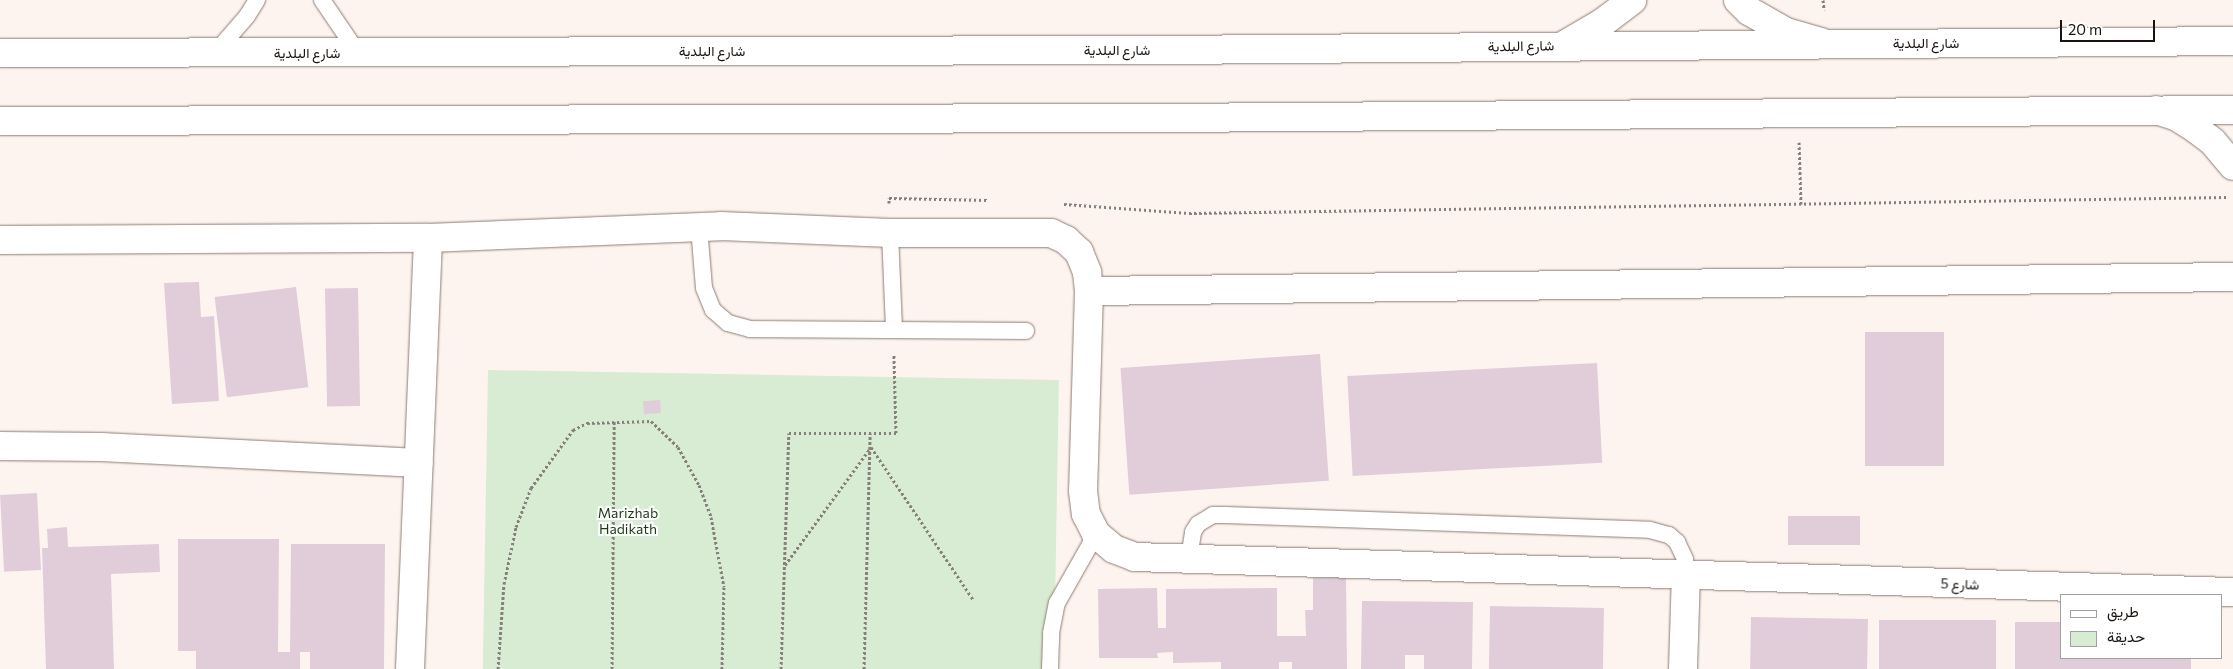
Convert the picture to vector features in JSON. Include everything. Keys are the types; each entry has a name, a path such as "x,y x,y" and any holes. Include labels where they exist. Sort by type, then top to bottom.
{"street":[{"path":"1564,45 1602,23 1632,0"},
{"path":"1738,0 1749,11 1786,32 1826,44"},
{"name":"شارع البلدية","path":"1,52 358,53 1153,50 1564,45 2233,41"},
{"path":"2156,110 2177,118 2196,129 2213,142 2233,166"},
{"path":"0,121 1799,114 2233,110"},
{"path":"0,240 428,238 699,227 890,233 1051,233 1066,240 1079,252 1087,272 1089,290 1083,491 1086,514 1096,534"},
{"path":"410,669 428,238"},
{"path":"1089,290 2233,277"},
{"path":"0,446 111,448 419,463"},
{"name":"شارع 5","path":"1096,534 1114,549 1135,557 2233,592"},
{"path":"1683,669 1686,575"}],"lane":[{"path":"215,53 247,16 257,0"},
{"path":"322,0 358,53"},
{"path":"699,227 704,288 714,310 728,323 750,329 1026,331"},
{"path":"890,233 894,330"},
{"path":"1189,558 1193,532 1198,524 1213,515 1226,515 1650,530 1669,535 1677,542 1685,559 1686,575"},
{"path":"1050,669 1051,633 1057,603 1096,534"}],"path":[{"path":"1799,114 1801,204"},
{"path":"1056,204 1189,213 2233,197"},
{"path":"890,233 889,198 998,200"},
{"path":"781,669 789,433 896,433 894,330"},
{"path":"498,669 504,584 516,527 531,488 549,460 573,430 587,423 614,421 651,421 678,447 699,485 711,517 724,587 722,669"},
{"path":"612,669 614,421"},
{"path":"864,669 870,433"},
{"path":"784,565 871,447"},
{"path":"871,447 974,601"}],"green space":[{"name":"Marizhab Hadikath","path":"488,370 1059,380 1054,669 483,669"}],"building":[{"path":"199,282 201,317 214,316 219,401 172,404 164,283"},
{"path":"296,287 308,387 227,397 215,297"},
{"path":"358,288 360,406 327,407 325,289"},
{"path":"1865,332 1944,332 1944,466 1865,466"},
{"path":"1320,354 1329,481 1129,495 1120,368"},
{"path":"1597,363 1602,463 1353,476 1347,376"},
{"path":"660,400 661,413 644,414 643,401"},
{"path":"37,493 41,570 4,572 0,495"},
{"path":"1788,516 1860,516 1860,545 1788,545"},
{"path":"67,527 68,547 159,544 160,572 111,574 114,669 46,669 42,548 48,548 47,529"},
{"path":"178,539 279,539 278,652 290,652 291,544 385,544 384,669 310,669 310,652 300,652 300,669 196,669 196,651 178,651"},
{"path":"1346,577 1347,669 1292,669 1292,662 1279,662 1279,669 1221,669 1221,662 1173,663 1173,652 1157,653 1158,658 1099,658 1098,589 1157,588 1158,628 1166,628 1166,589 1277,588 1277,636 1306,636 1305,610 1313,610 1313,578"},
{"path":"1362,601 1473,602 1472,669 1424,669 1424,655 1405,655 1405,669 1361,669"},
{"path":"1490,606 1604,608 1603,669 1489,669"},
{"path":"1751,617 1868,619 1867,669 1750,669"},
{"path":"1879,620 1996,620 1996,669 1879,669"},
{"path":"2015,622 2060,622 2060,659 2191,659 2191,669 2015,669"}]}
